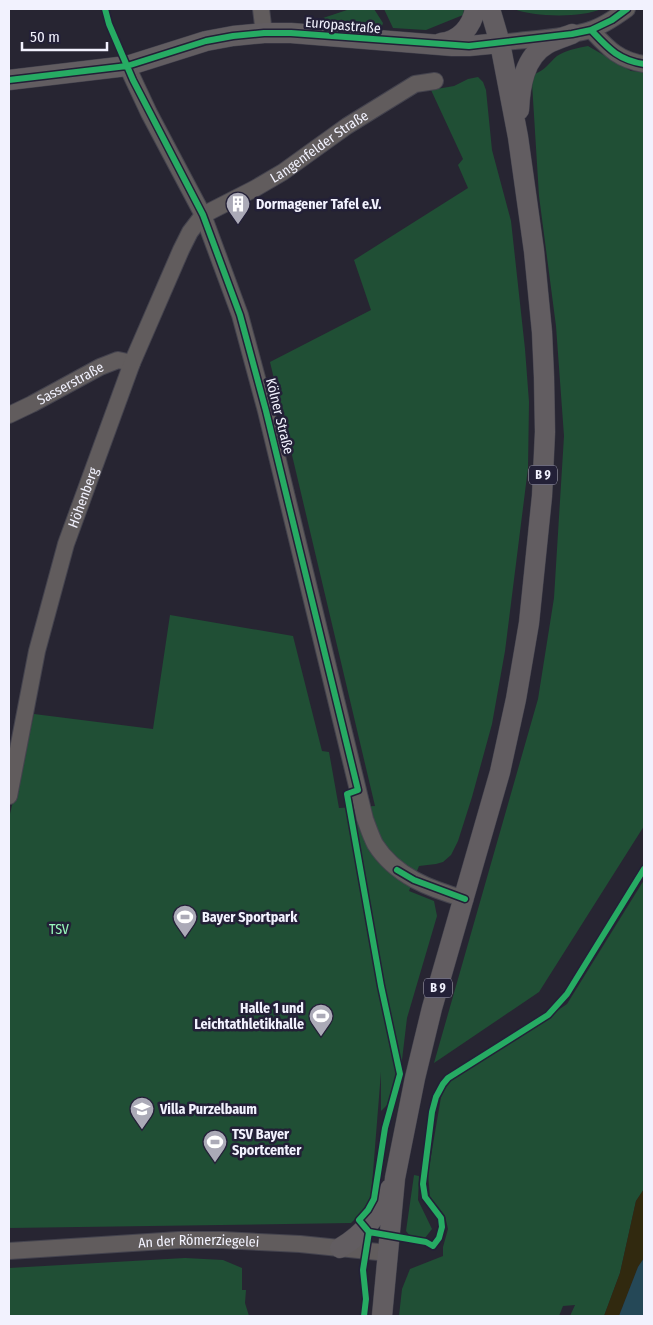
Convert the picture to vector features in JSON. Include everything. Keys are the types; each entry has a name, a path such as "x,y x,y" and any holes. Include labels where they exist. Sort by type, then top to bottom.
{"main road":[{"path":"429,44 449,42 463,33 474,17 475,9"},
{"name":"B 9","path":"382,1316 395,1178 415,1078 432,1008 465,899 500,772 516,698 529,623 542,496 545,432 542,332 534,251 518,137 500,43 490,9"},
{"path":"518,137 520,104 526,70 540,49 547,44 582,32"},
{"name":"Europastraße","path":"9,80 127,66 206,41 264,33 291,33 469,46 500,43"},
{"path":"340,1248 355,1239 370,1225 395,1178"}],"street":[{"path":"261,9 264,33"},
{"path":"500,43 582,32 612,20 627,9"},
{"path":"582,32 620,57 644,64"},
{"name":"Kölner Straße","path":"127,66 149,113 203,215 240,315 256,370 365,819 374,842 385,858 397,870 414,880 465,899"},
{"name":"Langenfelder Straße","path":"203,215 283,172 347,126 414,84 435,80"},
{"name":"Höhenberg","path":"9,796 37,652 66,544 132,363 181,250 190,232 203,215"},
{"name":"Sasserstraße","path":"9,415 100,366 118,360 132,363"},
{"name":"An der Römerziegelei","path":"9,1251 188,1240 222,1240 340,1248 388,1254"}],"green space":[{"path":"350,9 374,9 383,23 382,26 317,20"},
{"path":"384,9 464,9 463,15 426,30 393,28"},
{"path":"514,9 601,9 582,14 545,15"},
{"path":"588,46 631,71 644,72 644,826 539,992 434,1063 538,699 554,598 564,436 556,326 539,196 532,83 535,74 557,56"},
{"name":"TSV","path":"478,77 483,82 486,90 492,150 511,221 529,402 528,468 505,651 492,724 472,797 458,841 451,855 443,862 419,866 409,891 434,901 437,916 407,1018 402,1060 387,1105 381,1111 381,1072 371,1197 362,1212 351,1223 9,1228 9,818 34,714 153,729 170,615 293,636 322,751 329,752 339,808 375,806 270,362 371,310 354,260 468,188 458,165 463,159 431,90 454,86 468,79"},
{"path":"644,880 644,1189 636,1201 620,1273 604,1316 570,1316 575,1305 563,1306 559,1316 399,1316 402,1289 410,1269 443,1256 443,1247 448,1229 445,1216 430,1197 428,1174 441,1097 449,1080 487,1058 567,1004"},
{"path":"414,1175 419,1176 418,1200 432,1229 425,1238 410,1236 406,1231"},
{"path":"185,1258 223,1260 242,1268 242,1290 246,1290 245,1303 249,1316 9,1316 9,1268"}],"sand":[{"path":"644,1189 644,1258 638,1267 619,1316 604,1316 620,1273 636,1201"}],"water":[{"path":"644,1258 644,1316 619,1316 638,1267"}],"cycle path":[{"path":"105,9 109,24 133,80 203,215 240,315 266,411 358,790 347,794 381,986 400,1074 385,1128 374,1199 368,1210 359,1220 369,1232 426,1242 433,1246 439,1238 442,1227 441,1218 425,1197 423,1184 432,1112 436,1097 443,1084 448,1078 548,1015 567,994 644,869"},
{"path":"9,80 127,66 206,41 264,33 291,33 469,46 591,30 612,20 627,9"},
{"path":"591,30 608,48 620,56 627,60 644,64"},
{"path":"397,870 414,880 465,899"},
{"path":"364,1316 366,1299 363,1270 369,1232"}],"place":[{"name":"Dormagener Tafel e.V.","path":"238,225"},
{"name":"Bayer Sportpark","path":"185,938"},
{"name":"Halle 1 und Leichtathletikhalle","path":"321,1037"},
{"name":"Villa Purzelbaum","path":"142,1130"},
{"name":"TSV Bayer Sportcenter","path":"215,1163"}]}
